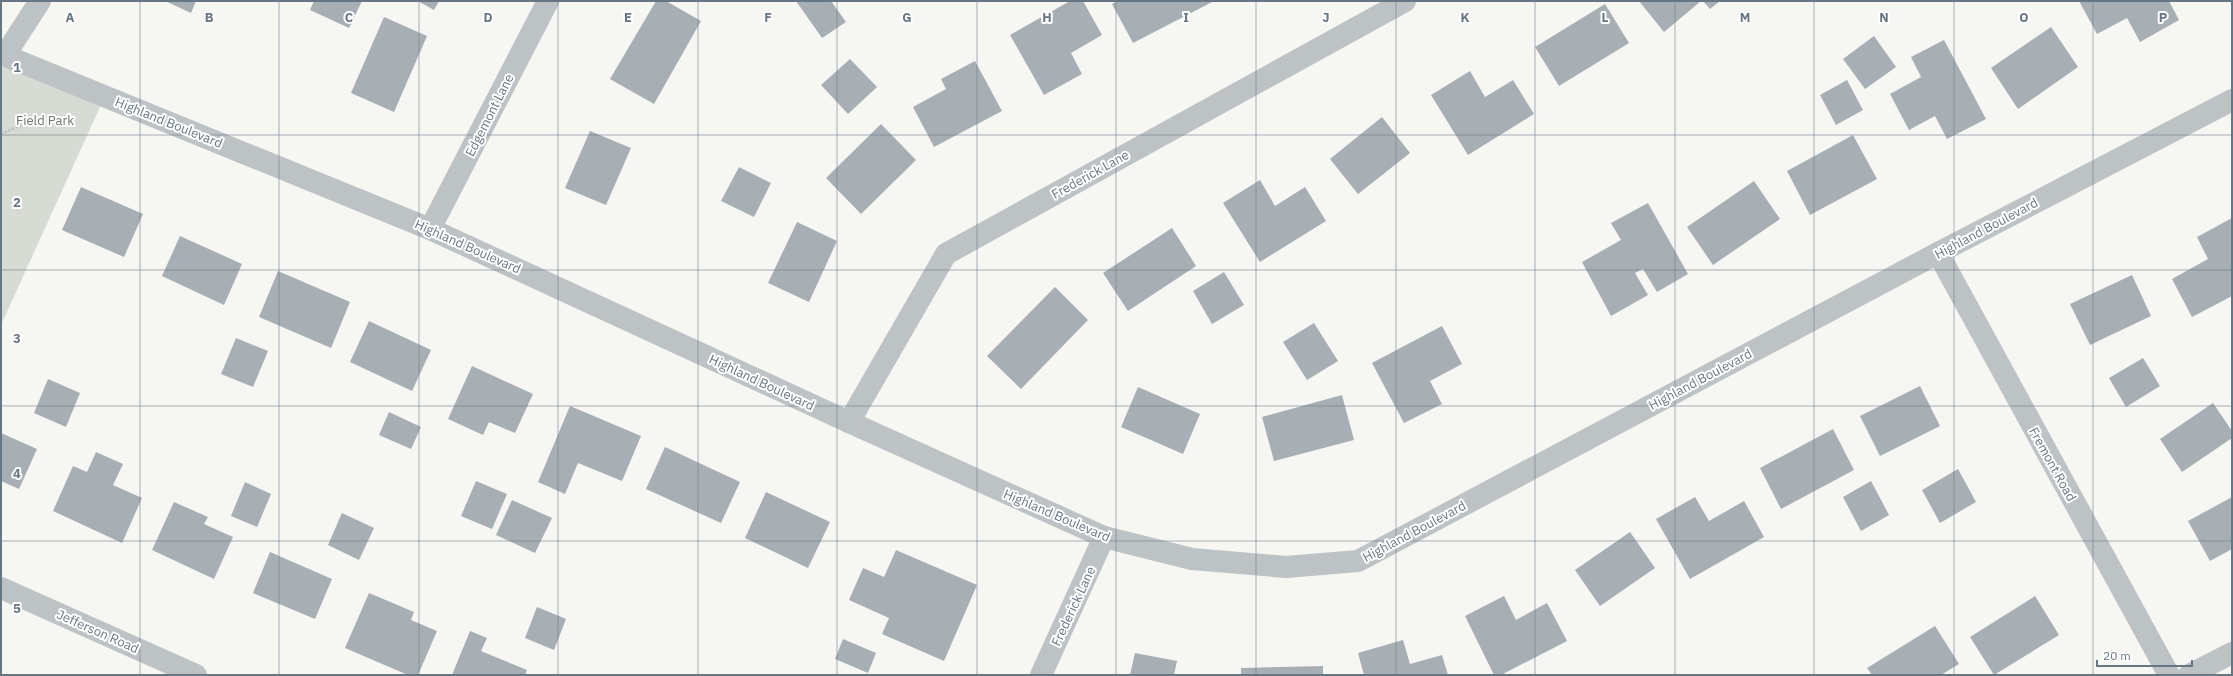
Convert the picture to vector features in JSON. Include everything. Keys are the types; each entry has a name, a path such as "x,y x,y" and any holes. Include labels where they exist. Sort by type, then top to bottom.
{"street":[{"path":"3,55 40,1"},
{"name":"Edgemont Lane","path":"430,228 548,1"},
{"name":"Frederick Lane","path":"849,422 946,254 1405,1"},
{"name":"Highland Boulevard","path":"3,55 430,228 849,422 1104,537 1192,559 1286,567 1358,561 1938,253 2232,100"},
{"name":"Fremont Road","path":"1938,253 2169,675"},
{"name":"Frederick Lane","path":"1041,675 1104,537"},
{"name":"Jefferson Road","path":"1,588 196,675"},
{"path":"2189,675 2232,653"}],"path":[{"path":"1,134 36,119 38,113"}],"green space":[{"name":"Field Park","path":"1,54 105,96 1,325"}],"building":[{"path":"165,1 196,1 191,13"},
{"path":"314,1 362,1 349,28 310,10"},
{"path":"418,1 439,1 434,10"},
{"path":"656,1 666,1 701,21 654,104 610,79"},
{"path":"796,1 831,1 846,22 822,38"},
{"path":"1070,1 1083,1 1102,35 1071,53 1082,74 1044,95 1010,35"},
{"path":"1117,1 1214,1 1133,43 1112,4"},
{"path":"1639,1 1701,1 1664,32"},
{"path":"1703,1 1720,1 1710,9"},
{"path":"2079,1 2169,1 2179,20 2140,42 2127,18 2097,34"},
{"path":"1605,4 1629,43 1559,86 1535,47"},
{"path":"384,17 427,36 394,112 351,93"},
{"path":"2051,27 2078,67 2018,109 1991,68"},
{"path":"1874,36 1896,67 1865,89 1843,59"},
{"path":"1944,40 1986,119 1947,139 1935,116 1909,130 1890,94 1921,77 1911,57"},
{"path":"850,59 877,87 848,114 821,85"},
{"path":"975,61 1002,111 934,147 913,107 946,89 941,79"},
{"path":"1470,71 1485,97 1513,80 1534,114 1468,155 1431,95"},
{"path":"1847,80 1863,110 1836,125 1820,95"},
{"path":"1382,117 1410,153 1358,194 1330,159"},
{"path":"881,124 916,160 861,214 826,178"},
{"path":"590,131 631,148 606,205 565,188"},
{"path":"1853,135 1877,179 1810,215 1787,171"},
{"path":"739,167 771,183 754,217 721,201"},
{"path":"1260,180 1275,206 1305,187 1326,221 1260,262 1223,203"},
{"path":"1754,181 1780,219 1713,265 1687,227"},
{"path":"81,187 143,214 124,257 62,230"},
{"path":"1648,203 1688,274 1657,292 1643,269 1635,273 1648,295 1611,316 1582,262 1621,240 1611,223"},
{"path":"2232,218 2232,296 2192,317 2172,279 2208,259 2197,237"},
{"path":"797,222 837,241 809,302 768,283"},
{"path":"1172,228 1196,266 1128,311 1103,273"},
{"path":"180,236 242,264 224,305 162,276"},
{"path":"278,271 350,302 331,348 259,317"},
{"path":"1224,272 1244,305 1212,324 1193,291"},
{"path":"2132,275 2151,316 2090,345 2070,304"},
{"path":"1055,287 1088,320 1021,389 987,356"},
{"path":"369,321 431,350 412,391 350,362"},
{"path":"1314,323 1338,361 1307,380 1283,342"},
{"path":"1442,326 1462,364 1430,381 1442,404 1404,423 1372,363"},
{"path":"236,338 268,351 253,387 221,374"},
{"path":"2143,358 2160,386 2126,407 2109,378"},
{"path":"472,366 533,394 515,433 489,422 483,435 448,419"},
{"path":"48,379 80,393 66,427 34,413"},
{"path":"1920,386 1940,426 1880,456 1860,416"},
{"path":"1138,387 1200,414 1183,454 1121,427"},
{"path":"1342,395 1354,440 1274,461 1262,417"},
{"path":"2213,403 2232,431 2232,438 2182,472 2160,439"},
{"path":"570,406 641,436 622,481 578,463 565,494 538,482"},
{"path":"389,412 421,427 411,449 379,435"},
{"path":"1833,429 1854,470 1781,509 1760,468"},
{"path":"1,433 37,449 19,489 1,481"},
{"path":"665,447 740,482 721,523 646,489"},
{"path":"96,452 123,464 113,485 142,498 122,543 53,511 73,466 87,472"},
{"path":"1958,469 1976,502 1940,523 1922,490"},
{"path":"476,481 507,494 492,529 461,516"},
{"path":"1871,481 1889,515 1861,531 1843,497"},
{"path":"245,482 271,494 257,527 231,516"},
{"path":"766,492 830,522 808,568 745,538"},
{"path":"1695,497 1709,521 1744,501 1764,537 1690,579 1656,519"},
{"path":"2232,497 2232,549 2210,561 2188,521"},
{"path":"512,500 552,518 535,553 496,535"},
{"path":"174,502 208,517 204,524 233,537 214,579 152,550"},
{"path":"342,513 374,528 359,560 328,545"},
{"path":"1630,532 1655,568 1600,606 1575,570"},
{"path":"896,550 977,585 944,661 882,634 889,618 849,600 863,568 884,577"},
{"path":"270,552 332,579 315,619 253,593"},
{"path":"369,593 414,612 411,620 437,631 418,675 408,675 345,648"},
{"path":"1504,596 1516,620 1547,603 1567,641 1501,675 1494,675 1465,616"},
{"path":"2035,596 2059,635 1994,675 1970,637"},
{"path":"537,607 566,619 554,650 525,638"},
{"path":"1935,626 1959,664 1941,675 1872,675 1867,668"},
{"path":"470,631 487,638 481,651 527,670 525,675 452,675"},
{"path":"843,639 876,653 868,673 835,659"},
{"path":"1403,640 1410,664 1442,655 1448,675 1364,675 1358,653"},
{"path":"1135,653 1177,661 1174,675 1130,675"},
{"path":"1323,666 1323,675 1241,675 1241,668"}]}
